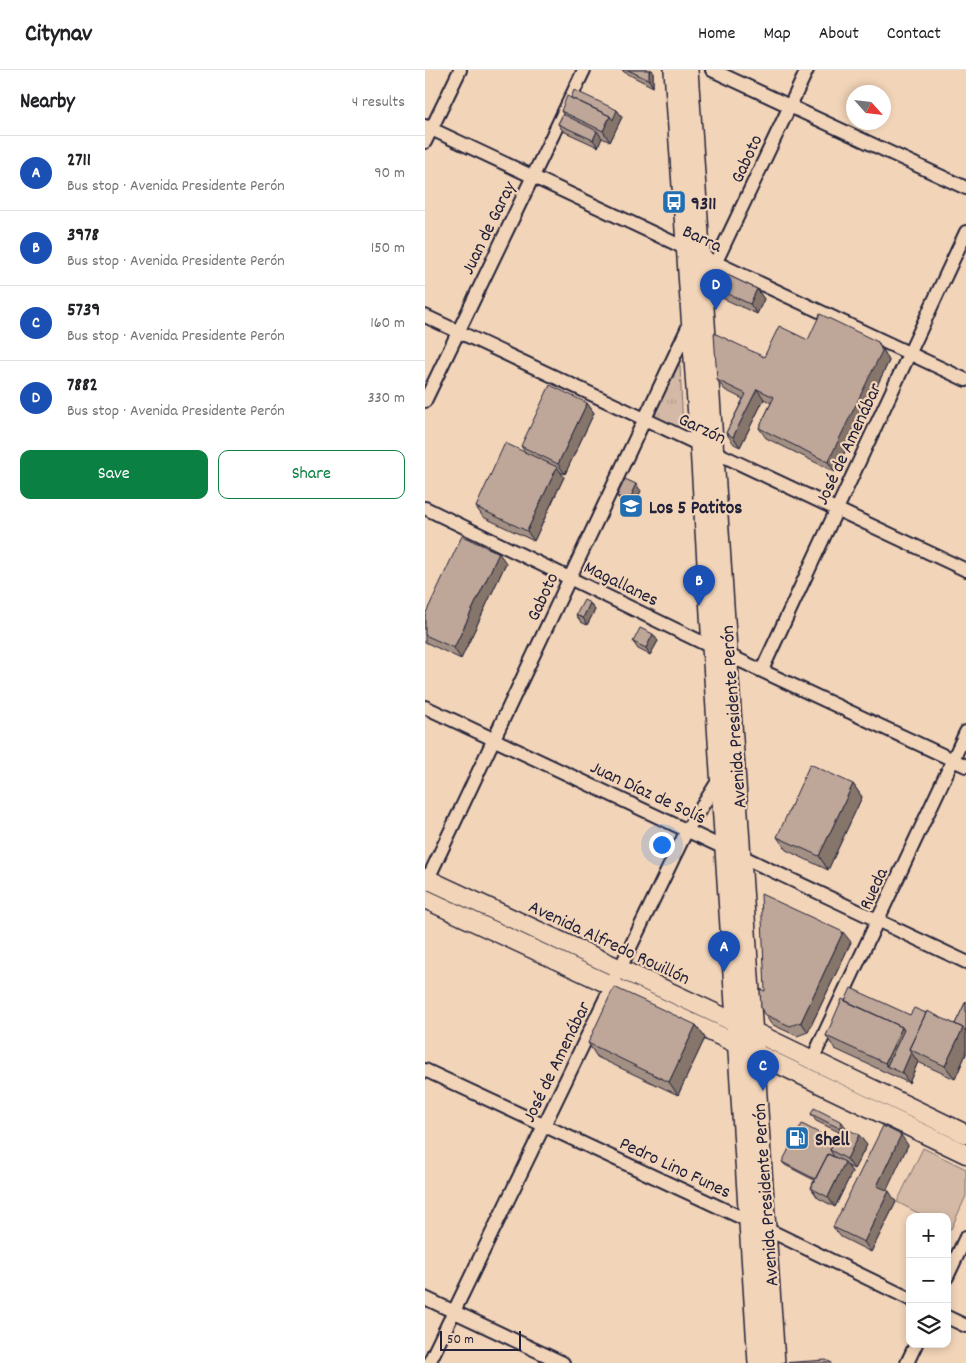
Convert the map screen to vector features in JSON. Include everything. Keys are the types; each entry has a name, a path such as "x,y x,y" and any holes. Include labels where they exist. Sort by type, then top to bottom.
{"main road":[{"name":"Avenida Presidente Perón","path":"674,70 701,256 690,323 707,449"},
{"name":"Avenida Presidente Perón","path":"689,70 703,289 707,449 745,1027 749,1221 759,1363"},
{"name":"Avenida Presidente Perón","path":"720,651 720,778 733,851"},
{"name":"Avenida Presidente Perón","path":"746,1049 766,1229 775,1363"}],"street":[{"path":"425,142 428,128 460,70"},
{"name":"Juan de Garay","path":"425,401 583,70"},
{"path":"712,70 966,188"},
{"name":"Gaboto","path":"701,256 791,106 807,70"},
{"name":"Barra","path":"428,128 966,380"},
{"name":"José de Amenábar","path":"762,670 966,232"},
{"name":"Garzón","path":"425,316 966,570"},
{"name":"Gaboto","path":"426,881 690,323"},
{"name":"Magallanes","path":"425,508 720,651 966,766"},
{"name":"Juan Díaz de Solís","path":"425,707 966,962"},
{"name":"Rueda","path":"812,1060 966,732"},
{"name":"José de Amenábar","path":"429,1363 687,830 720,778"},
{"name":"Avenida Alfredo Rouillón","path":"426,881 745,1027 966,1134"},
{"path":"425,899 966,1154"},
{"name":"Pedro Lino Funes","path":"425,1070 766,1229 906,1297"},
{"path":"951,1269 966,1237"},
{"path":"425,1298 563,1363"},
{"path":"951,1319 966,1326"},
{"path":"907,1363 914,1348"}],"green space":[{"path":"677,363 680,365 683,432 651,415"},
{"path":"923,1148 966,1169 966,1196 951,1229 951,1213 918,1213 897,1202"}],"building":[{"path":"628,70 649,70 649,80"},
{"path":"574,90 617,110 613,120 610,116 571,98"},
{"path":"567,96 610,116 603,131 561,111"},
{"path":"563,114 597,131 593,140 558,124"},
{"path":"719,271 757,289 750,304 713,287 712,278"},
{"path":"820,314 878,342 882,351 828,462 759,428 774,397 757,389 733,437 726,433 746,394 717,380 714,333 764,357 779,326 808,340"},
{"path":"550,385 587,403 558,464 521,446"},
{"path":"505,443 557,467 527,531 476,507"},
{"path":"625,479 636,484 629,502 617,496"},
{"path":"462,536 499,553 454,648 425,635 425,615"},
{"path":"584,600 590,603 583,618 576,615"},
{"path":"640,628 653,634 646,648 633,642"},
{"path":"810,764 853,784 819,856 777,837"},
{"path":"761,894 843,932 801,1022 790,1026 764,1014 761,1008 760,989 765,991"},
{"path":"614,987 696,1025 669,1082 588,1043"},
{"path":"851,988 910,1015 914,1008 926,1013 909,1049 911,1052 902,1073 887,1066 904,1030 902,1027 845,1001"},
{"path":"842,999 902,1027 885,1063 826,1036"},
{"path":"966,1001 966,1028 965,1031 955,1024"},
{"path":"927,1011 963,1028 945,1066 909,1049"},
{"path":"814,1108 842,1122 839,1128 811,1114"},
{"path":"802,1124 834,1141 830,1150 834,1157 828,1154 815,1179 782,1162"},
{"path":"842,1126 859,1135 847,1159 830,1150"},
{"path":"883,1126 901,1135 877,1186 889,1191 864,1242 833,1227"},
{"path":"828,1154 845,1162 828,1197 811,1188"},
{"path":"826,1360 832,1363 781,1363"}],"place":[{"name":"9311","path":"674,202"},
{"name":"7882","path":"716,310"},
{"name":"Los 5 Patitos","path":"631,506"},
{"name":"3978","path":"699,606"},
{"name":"2711","path":"724,972"},
{"name":"5739","path":"763,1091"},
{"name":"Shell","path":"797,1138"}]}
